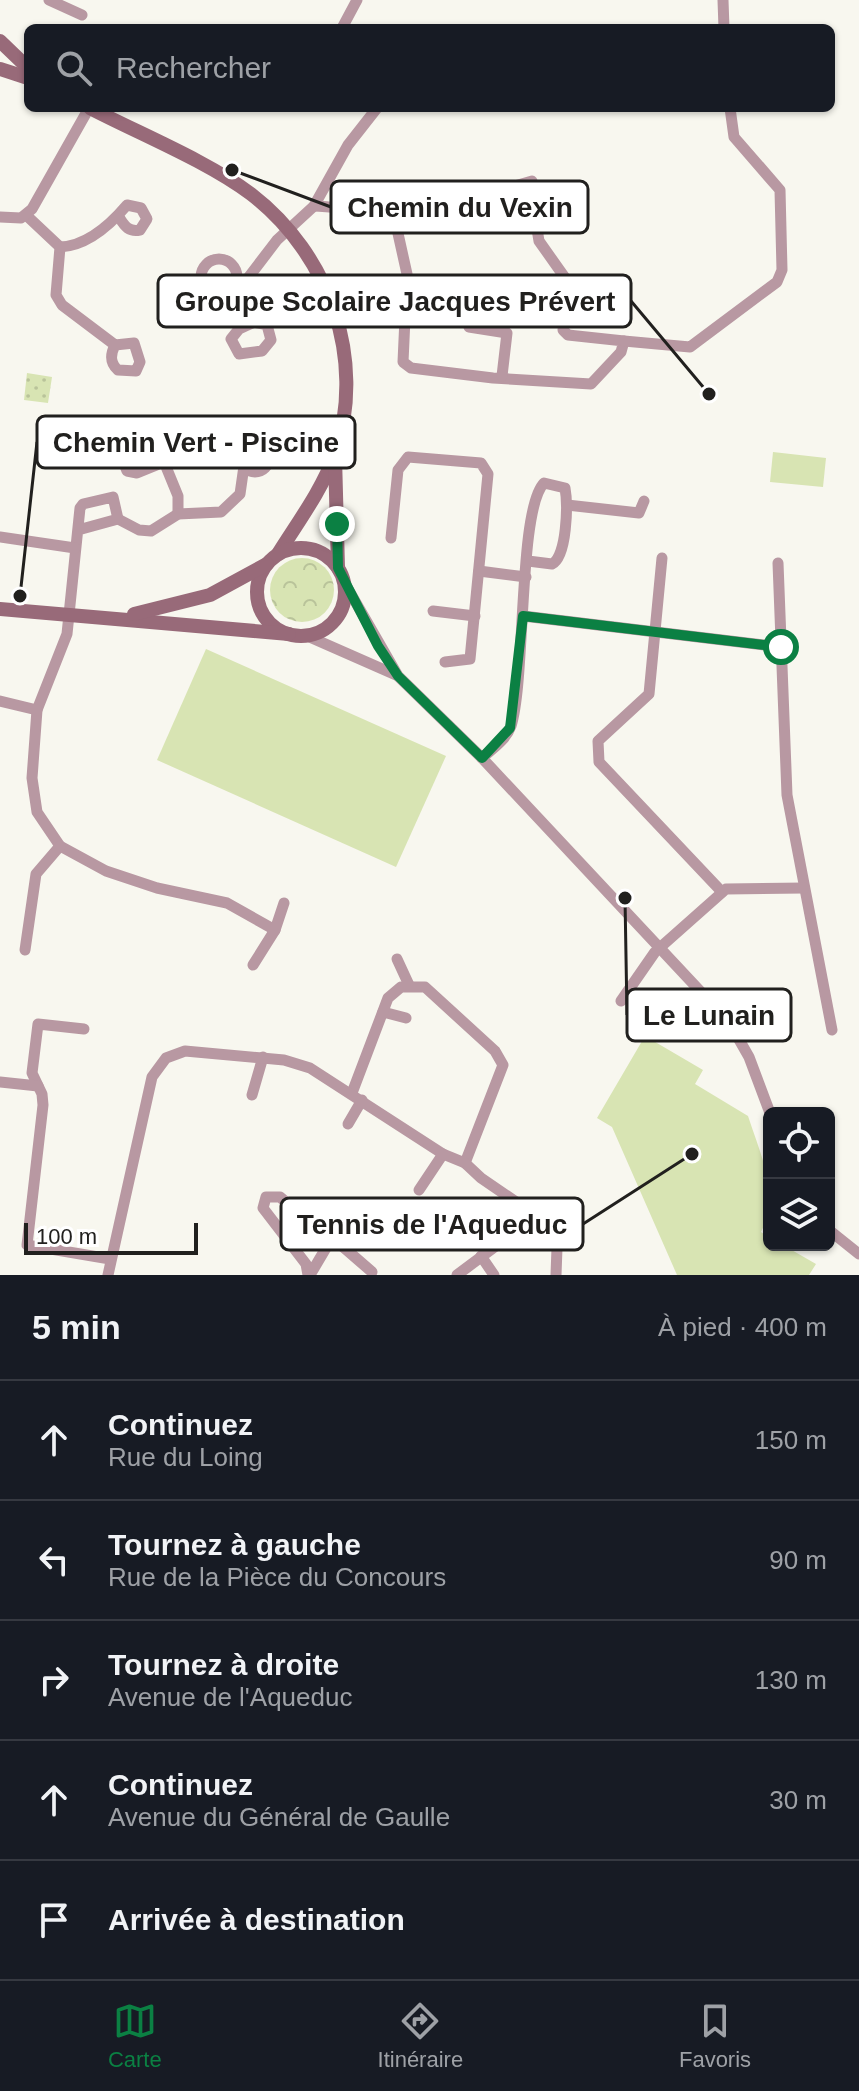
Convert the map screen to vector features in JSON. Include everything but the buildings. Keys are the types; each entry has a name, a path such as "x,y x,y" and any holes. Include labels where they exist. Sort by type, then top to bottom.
{"street":[{"path":"49,0 82,15"},
{"path":"344,24 357,0"},
{"path":"723,0 724,24"},
{"path":"0,41 24,64"},
{"path":"0,69 24,77"},
{"path":"0,217 15,219 26,215 88,112"},
{"path":"98,112 249,193 289,230 321,276 342,337 346,398 335,453 321,484 260,574 257,601 266,619 289,634"},
{"path":"254,322 237,290 314,206 348,145 374,112"},
{"path":"509,188 537,229 539,241 568,282 563,330 568,335 690,347 777,282 782,270 780,190 734,137 731,112"},
{"path":"314,206 341,207 352,213 359,224 371,227 532,181"},
{"path":"26,215 60,247 79,247 119,217"},
{"path":"395,220 407,274 403,362 411,368 591,384 621,352 624,341"},
{"path":"60,247 56,295 62,305 115,345"},
{"path":"469,327 507,333 502,376"},
{"path":"0,609 289,634 317,633 333,621 341,609 335,453"},
{"path":"391,538 398,470 408,457 481,463 488,474 470,659 445,662"},
{"path":"391,460 405,461"},
{"path":"164,462 178,496 178,514"},
{"path":"78,530 118,519 139,530 151,531 178,514 221,512 231,506 240,494 244,466"},
{"path":"482,758 510,728 534,497 544,483 558,484 565,488 567,505 558,561 528,561"},
{"path":"118,519 113,497 83,504 75,548 67,634 41,693 37,710 32,796 44,827 60,846 126,878 227,903 275,930"},
{"path":"567,505 639,513 644,501"},
{"path":"0,537 75,548"},
{"path":"119,617 210,595 293,548 311,549 332,561 398,676 482,758 660,948 741,1041 768,1107"},
{"path":"662,558 649,694 598,741 599,762 722,892"},
{"path":"778,563 787,795 832,1030"},
{"path":"479,571 526,577"},
{"path":"433,611 475,616"},
{"path":"523,616 781,647"},
{"path":"305,635 398,676"},
{"path":"0,701 37,710"},
{"path":"25,950 36,874 60,846"},
{"path":"621,1001 660,948 722,892 804,888"},
{"path":"253,965 275,930 284,903"},
{"path":"397,959 409,985"},
{"path":"348,1124 383,1012 394,991 409,985 432,992 495,1051 503,1065 465,1163"},
{"path":"383,1012 406,1018"},
{"path":"84,1029 38,1024 32,1073 43,1105 27,1245 110,1259"},
{"path":"108,1275 158,1066 166,1058 185,1051 263,1057 310,1068 357,1096 443,1154 465,1163 481,1178 532,1212 548,1228 557,1248 556,1275"},
{"path":"252,1095 263,1057"},
{"path":"0,1082 38,1086"},
{"path":"419,1190 443,1154"},
{"path":"309,1275 306,1264 263,1208 266,1197 280,1197 324,1233 328,1243"},
{"path":"835,1235 859,1254"},
{"path":"457,1275 508,1237"},
{"path":"328,1243 341,1245 372,1272"},
{"path":"309,1275 328,1243"},
{"path":"481,1256 494,1275"}],"green space":[{"path":"27,373 52,377 48,403 24,400"},
{"path":"773,452 826,458 823,487 770,482"},
{"path":"296,558 308,558 325,567 332,578 332,602 325,613 308,622 296,622 284,617 275,608 270,596 270,584 275,572 284,563"},
{"path":"206,649 446,756 396,867 157,760"},
{"path":"645,1036 703,1070 695,1084 748,1116 763,1159 763,1251 793,1251 816,1264 809,1275 677,1275 612,1127 597,1118"}],"place":[{"name":"Chemin du Vexin","path":"232,170"},
{"name":"Groupe Scolaire Jacques Prévert","path":"709,394"},
{"name":"Chemin Vert - Piscine","path":"20,596"},
{"name":"Le Lunain","path":"625,898"},
{"name":"Tennis de l'Aqueduc","path":"692,1154"}],"route":[{"path":"337,524 338,568 378,646 398,676 482,758 510,728 523,616 781,647"}]}
